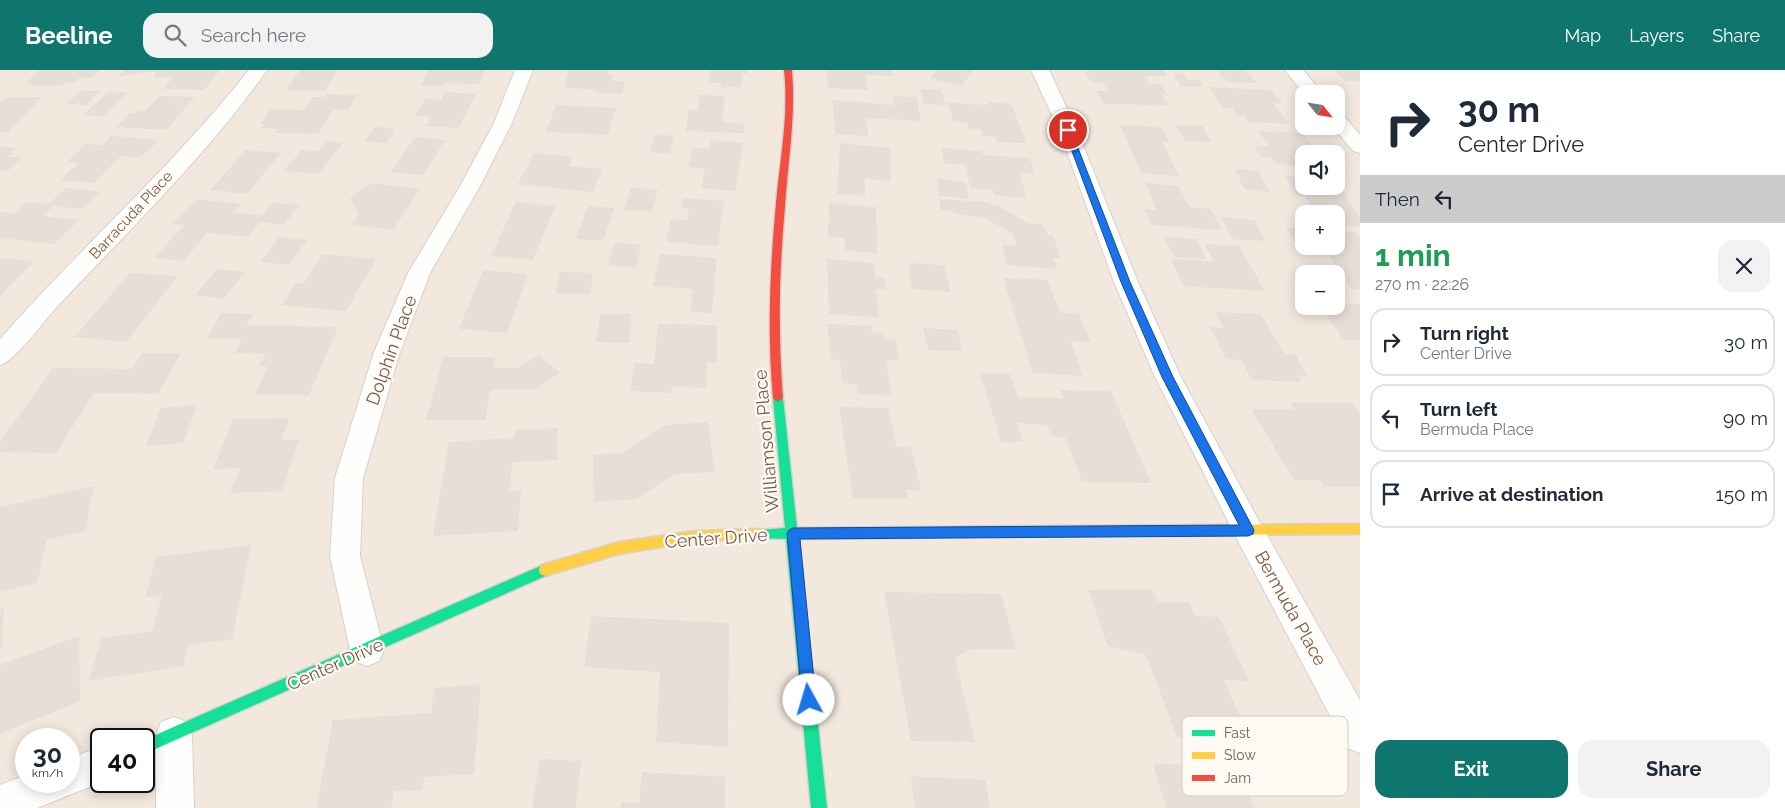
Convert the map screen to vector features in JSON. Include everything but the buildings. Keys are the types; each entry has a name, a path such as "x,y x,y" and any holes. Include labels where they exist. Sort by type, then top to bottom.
{"street":[{"name":"Barracuda Place","path":"0,356 30,321 224,114 258,70"},
{"name":"Dolphin Place","path":"367,650 345,556 349,478 387,352 419,273 469,188 503,123 524,70"},
{"name":"Williamson Place","path":"788,70 790,84 788,141 781,200 775,282 776,369 819,808"},
{"name":"Bermuda Place","path":"1040,70 1068,130 1126,282 1168,377 1248,530 1360,735"},
{"path":"1294,70 1306,85"},
{"path":"1345,130 1360,147"},
{"name":"Center Drive","path":"159,741 539,572 619,548 696,536 793,533 1360,529"},
{"path":"159,741 175,808"},
{"path":"0,804 28,793"}],"shaded area":[{"path":"0,70 1360,70 1360,808 0,808"}],"traffic: fast":[{"path":"778,398 819,808"},
{"path":"761,534 1065,531"},
{"path":"155,742 545,570"}],"traffic: slow":[{"path":"1065,531 1360,529"},
{"path":"545,570 619,548 696,536 761,534"}],"traffic: jam":[{"path":"778,398 775,298 779,224 790,102 788,70"}],"route":[{"path":"809,700 793,533 1248,530 1168,377 1126,282 1068,130"}]}
